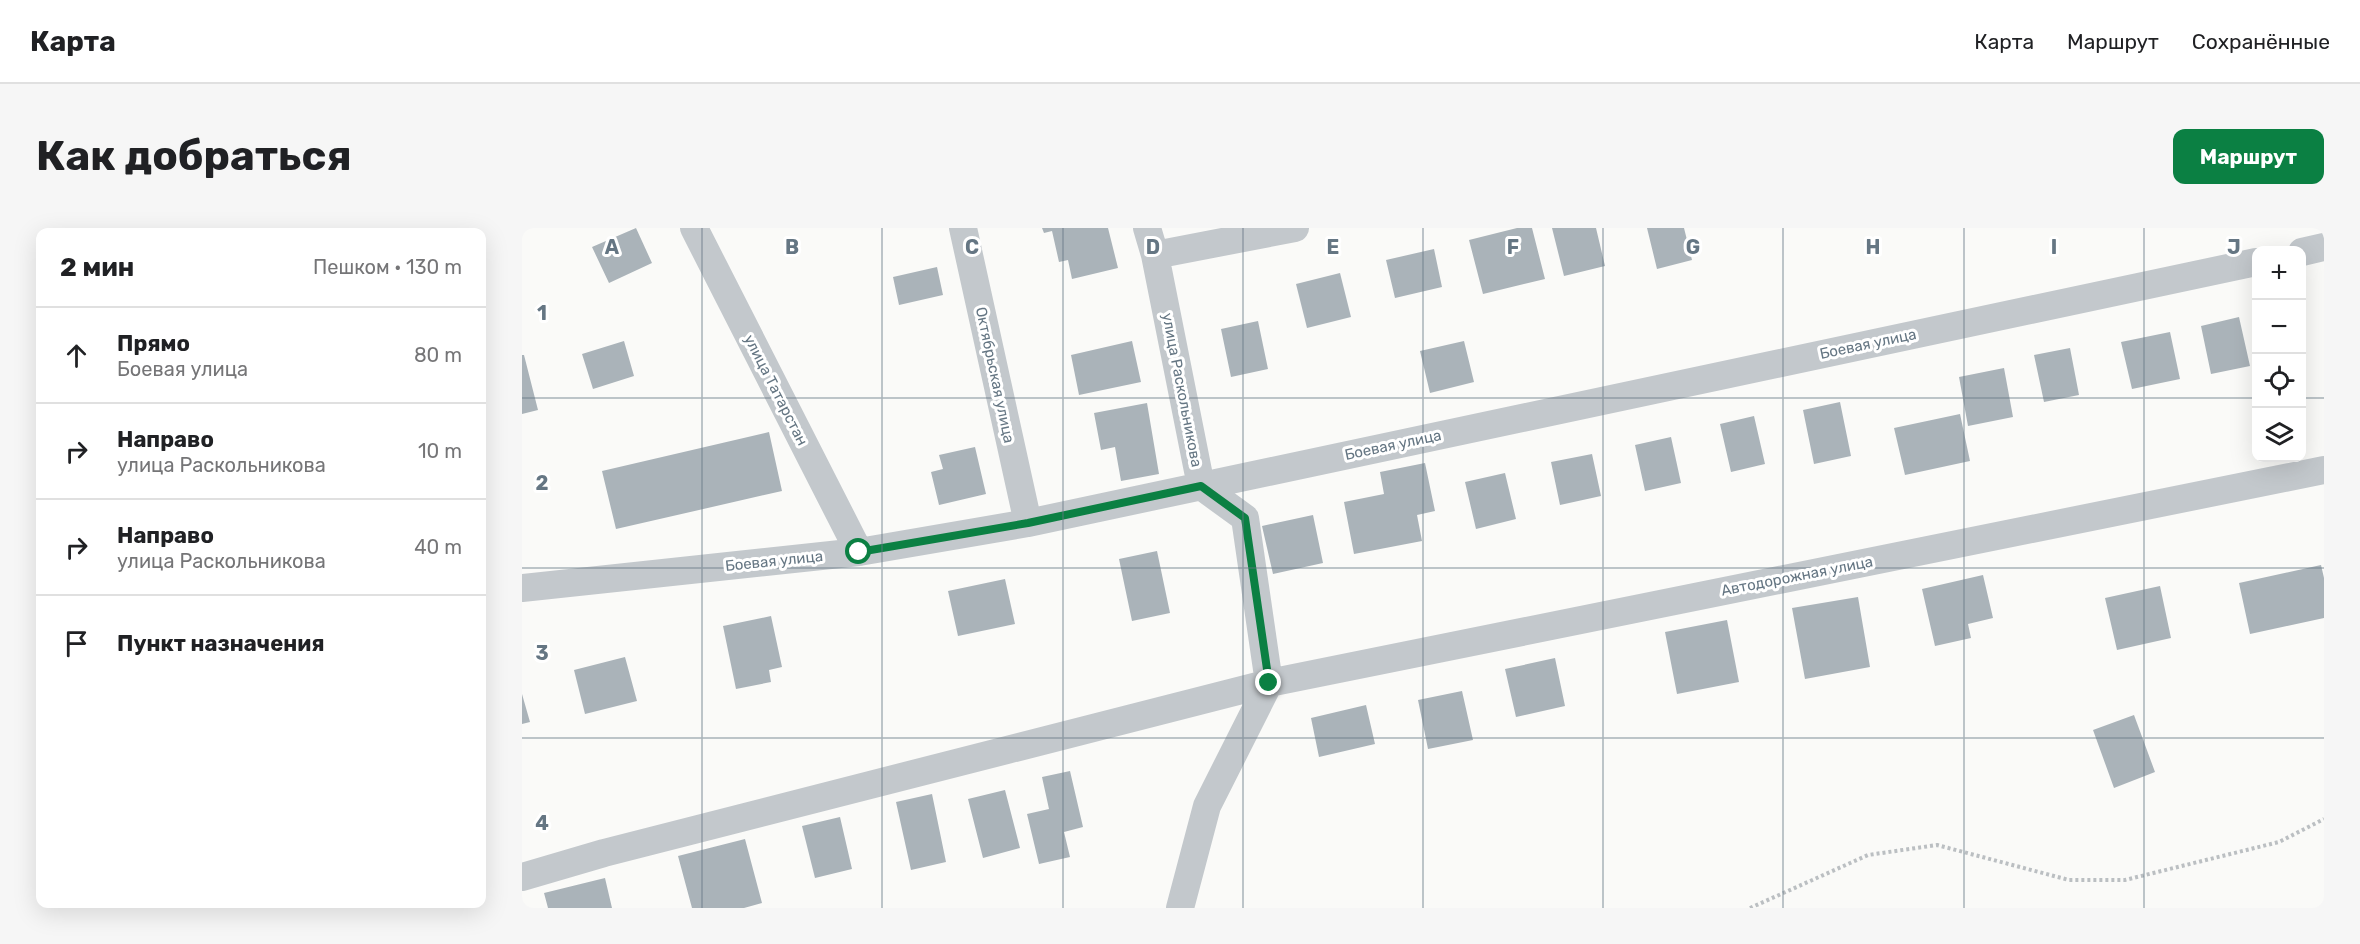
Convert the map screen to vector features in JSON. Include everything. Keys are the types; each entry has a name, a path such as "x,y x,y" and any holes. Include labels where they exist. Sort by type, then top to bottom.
{"street":[{"name":"улица Татарстан","path":"694,228 859,552"},
{"name":"Октябрьская улица","path":"963,228 1028,523"},
{"name":"улица Раскольникова","path":"1147,228 1155,255 1201,486 1245,518 1269,683"},
{"path":"1155,255 1295,228"},
{"name":"Боевая улица","path":"522,588 859,552 1028,523 2252,263"},
{"name":"Автодорожная улица","path":"522,877 604,853 1269,683 2324,470"},
{"path":"1180,908 1207,806 1269,683"}],"path":[{"path":"1750,908 1868,855 1937,845 2069,880 2125,880 2279,842 2324,819"}],"building":[{"path":"636,228 652,263 609,283 592,247"},
{"path":"1042,228 1108,228 1118,268 1072,279 1068,260 1059,262 1052,231 1044,233"},
{"path":"1517,228 1532,228 1545,279 1483,294 1469,240"},
{"path":"1552,228 1596,228 1605,266 1564,276"},
{"path":"1647,228 1684,228 1692,260 1657,269"},
{"path":"1434,249 1442,287 1395,298 1386,260"},
{"path":"937,267 943,295 899,305 893,277"},
{"path":"1340,273 1351,317 1307,328 1296,284"},
{"path":"2239,317 2250,366 2211,374 2201,326"},
{"path":"1258,321 1268,369 1231,377 1221,329"},
{"path":"2170,332 2180,379 2132,389 2121,342"},
{"path":"624,341 634,376 593,389 582,354"},
{"path":"1132,341 1141,382 1079,395 1071,355"},
{"path":"1464,341 1474,382 1430,393 1420,351"},
{"path":"2070,348 2079,395 2044,402 2034,355"},
{"path":"522,355 524,355 538,410 522,414"},
{"path":"2004,368 2013,417 1968,426 1959,377"},
{"path":"1840,402 1851,456 1814,464 1803,410"},
{"path":"1147,403 1159,474 1121,481 1115,447 1101,450 1094,413"},
{"path":"1960,414 1970,461 1905,475 1894,428"},
{"path":"1754,416 1765,464 1731,472 1720,424"},
{"path":"769,432 782,491 616,529 602,471"},
{"path":"1671,437 1681,483 1645,491 1635,445"},
{"path":"975,447 986,494 939,505 931,472 943,469 939,455"},
{"path":"1592,454 1601,496 1560,505 1551,462"},
{"path":"1425,463 1435,511 1417,515 1422,541 1354,554 1344,502 1384,494 1380,472"},
{"path":"1505,473 1516,519 1476,529 1465,482"},
{"path":"1313,515 1323,563 1273,574 1262,526"},
{"path":"1157,551 1170,613 1132,621 1119,559"},
{"path":"2321,565 2324,578 2324,618 2250,634 2239,583"},
{"path":"1983,575 1993,618 1968,624 1971,638 1935,646 1922,589"},
{"path":"1005,579 1015,624 958,636 948,591"},
{"path":"2160,586 2171,638 2117,650 2105,598"},
{"path":"1858,597 1870,667 1805,679 1792,608"},
{"path":"771,616 782,667 769,670 771,682 736,689 723,626"},
{"path":"1727,620 1739,682 1677,694 1665,632"},
{"path":"625,657 637,701 585,714 574,670"},
{"path":"1555,658 1565,706 1516,717 1505,669"},
{"path":"1462,691 1473,740 1428,749 1418,700"},
{"path":"522,694 530,722 522,724"},
{"path":"1366,705 1375,744 1319,757 1311,718"},
{"path":"2134,715 2155,772 2114,788 2093,730"},
{"path":"1070,771 1083,827 1064,832 1070,857 1039,864 1027,814 1049,809 1042,777"},
{"path":"1005,790 1020,848 983,858 968,799"},
{"path":"932,794 946,862 911,870 896,802"},
{"path":"840,817 852,869 815,878 802,826"},
{"path":"745,839 762,903 744,908 692,908 678,856"},
{"path":"605,878 612,908 548,908 544,893"}],"route":[{"path":"859,552 1028,523 1201,486 1245,518 1269,683"}]}
